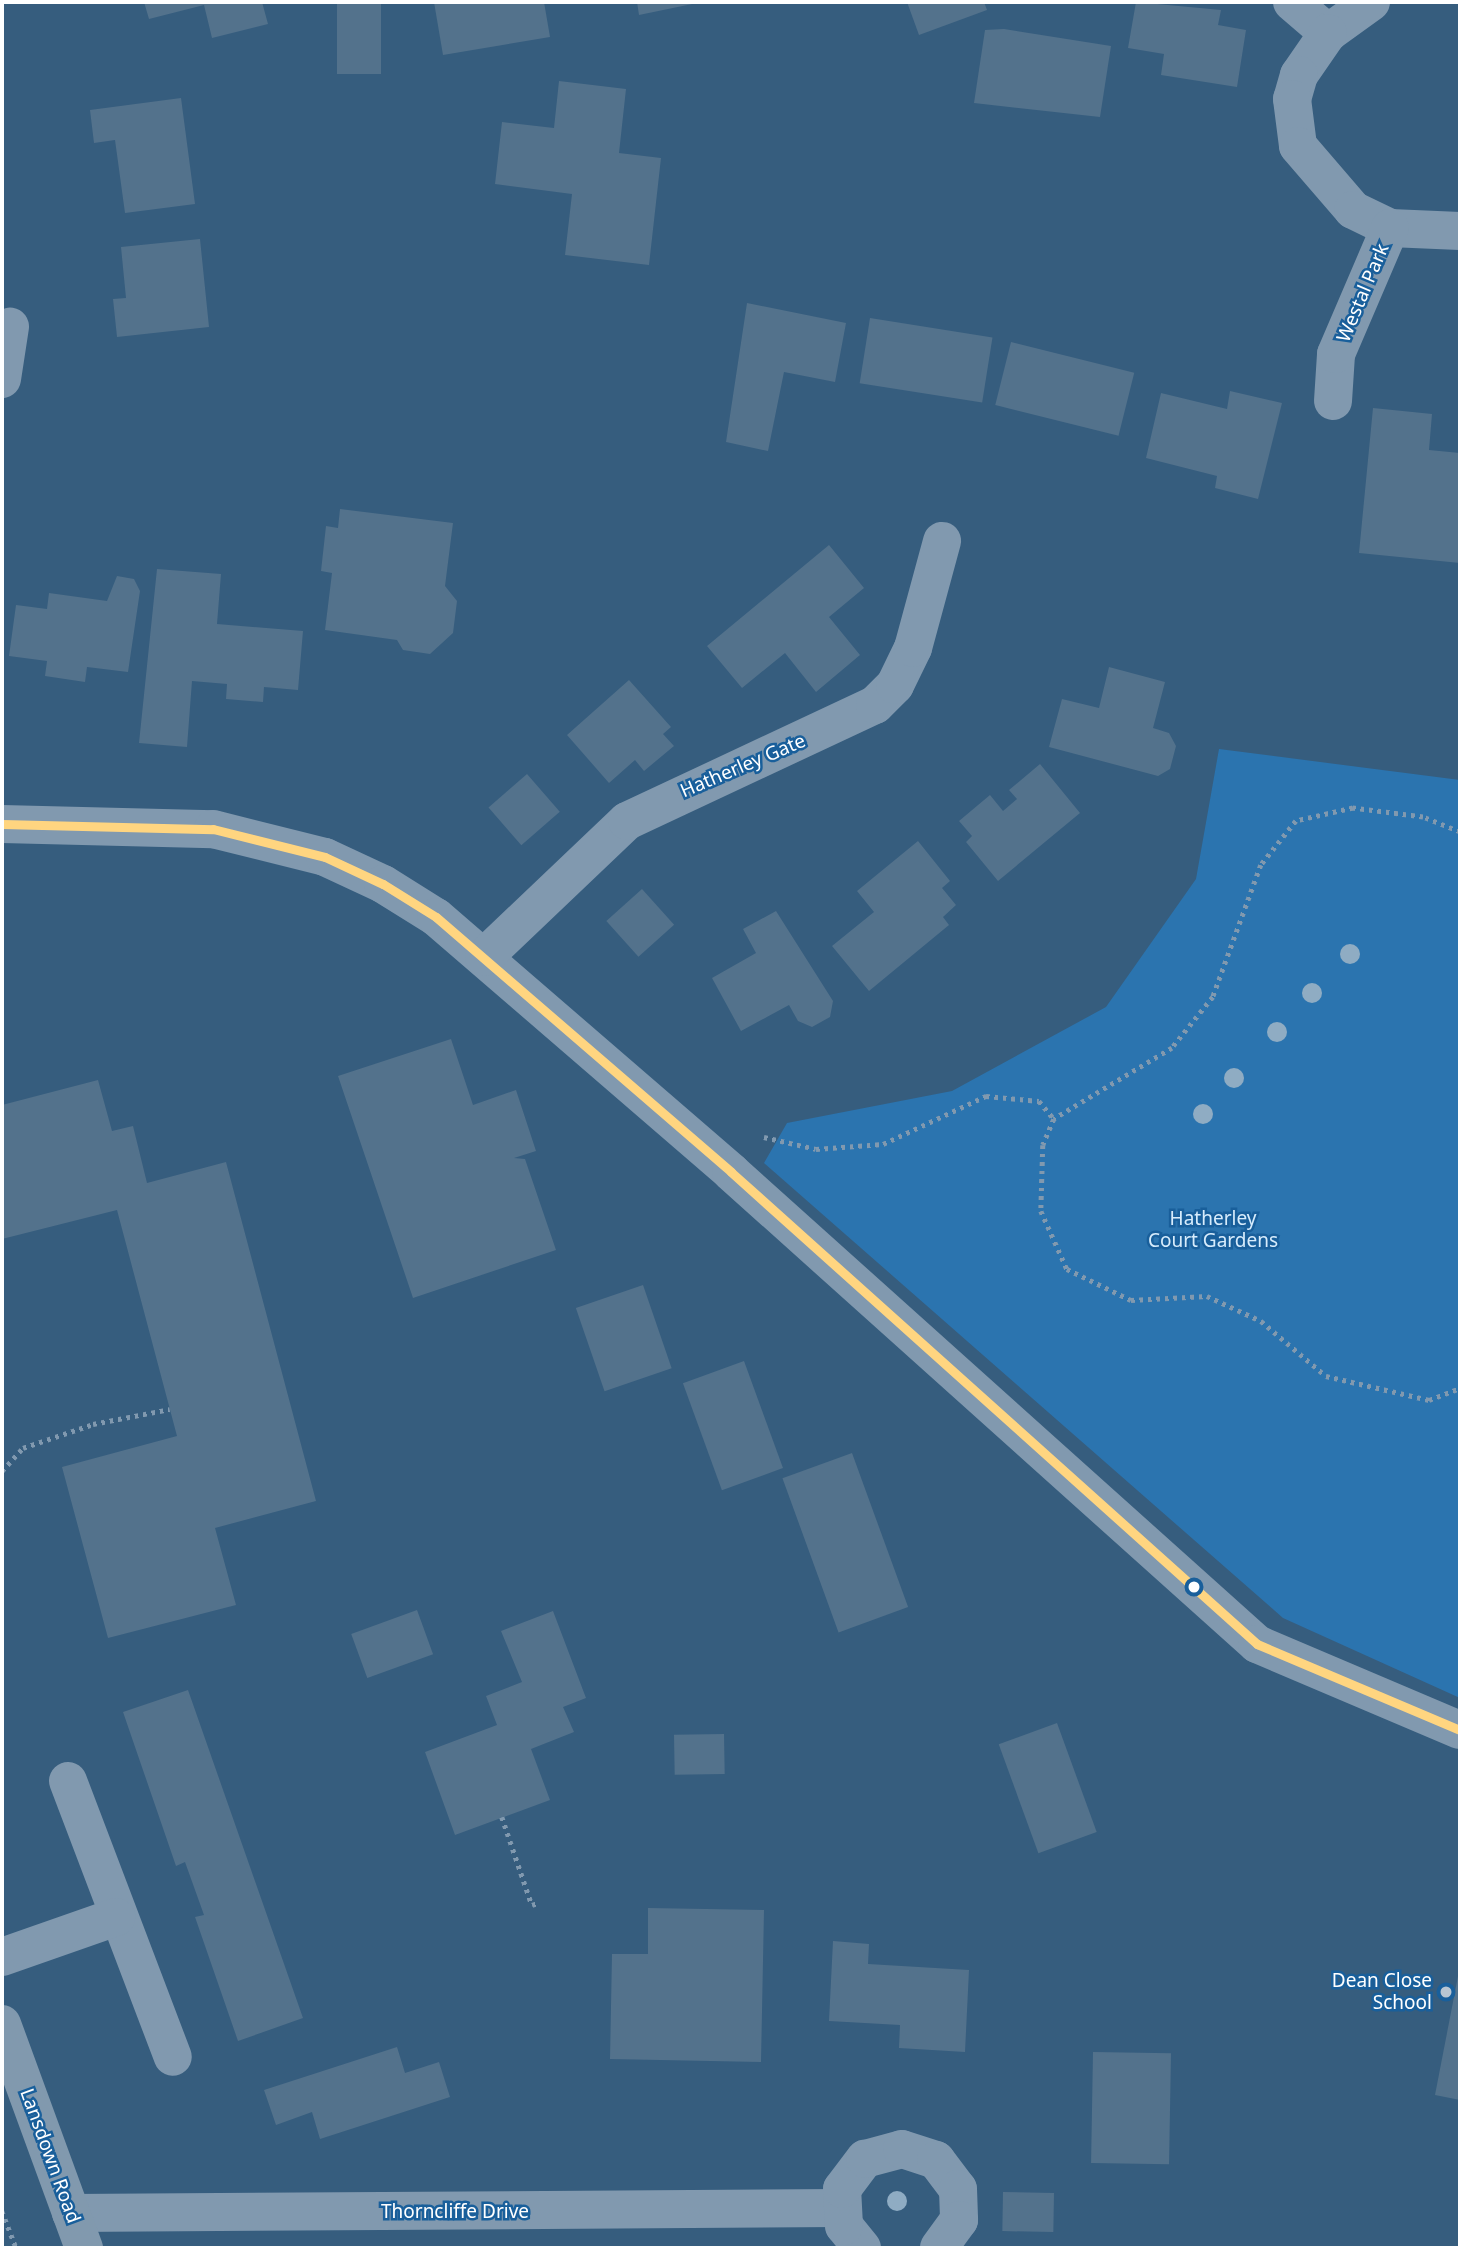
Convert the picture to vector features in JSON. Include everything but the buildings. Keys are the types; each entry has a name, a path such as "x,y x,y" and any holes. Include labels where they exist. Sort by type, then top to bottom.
{"highway":[{"name":"Lansdown Road","path":"2,2024 84,2248"}],"street":[{"path":"1292,2 1328,33"},
{"name":"Westal Park","path":"1371,2 1328,33 1299,75 1292,99 1298,146 1353,210 1391,228 1460,231"},
{"name":"Westal Park","path":"1333,401 1336,354 1391,228"},
{"path":"2,379 10,327"},
{"name":"Hatherley Gate","path":"484,957 627,821 875,705 895,685 914,648 942,541"},
{"path":"2,824 160,824 265,839 383,884 484,957 731,1172 1257,1644 1460,1730"},
{"path":"68,1780 116,1917 173,2057"},
{"path":"2,1957 116,1917"},
{"path":"862,2248 844,2226 839,2208 842,2189 865,2159 883,2151 920,2152 948,2173 962,2206 953,2234 939,2248"},
{"name":"Thorncliffe Drive","path":"71,2213 839,2208"}],"path":[{"path":"1460,832 1423,817 1353,808 1296,821 1261,864 1213,997 1172,1048 1054,1119 1043,1145 1041,1211 1067,1269 1131,1300 1207,1296 1261,1321 1326,1376 1429,1399 1460,1388"},
{"path":"731,1172 741,1145 770,1136 816,1149 883,1144 986,1096 1039,1101 1054,1119"},
{"path":"2,1471 23,1448 93,1424 170,1409"},
{"path":"502,1818 532,1905 538,1903"},
{"path":"2,2211 16,2248"}],"green space":[{"name":"Hatherley Court Gardens","path":"1219,749 1460,780 1460,1698 1283,1618 764,1163 787,1123 952,1091 1106,1007 1196,879"}],"transit line":[{"path":"2,824 213,829 325,857 383,884 436,917 731,1172 1257,1644 1460,1730"}],"place":[{"name":"Dean Close School","path":"1446,1992"}]}
